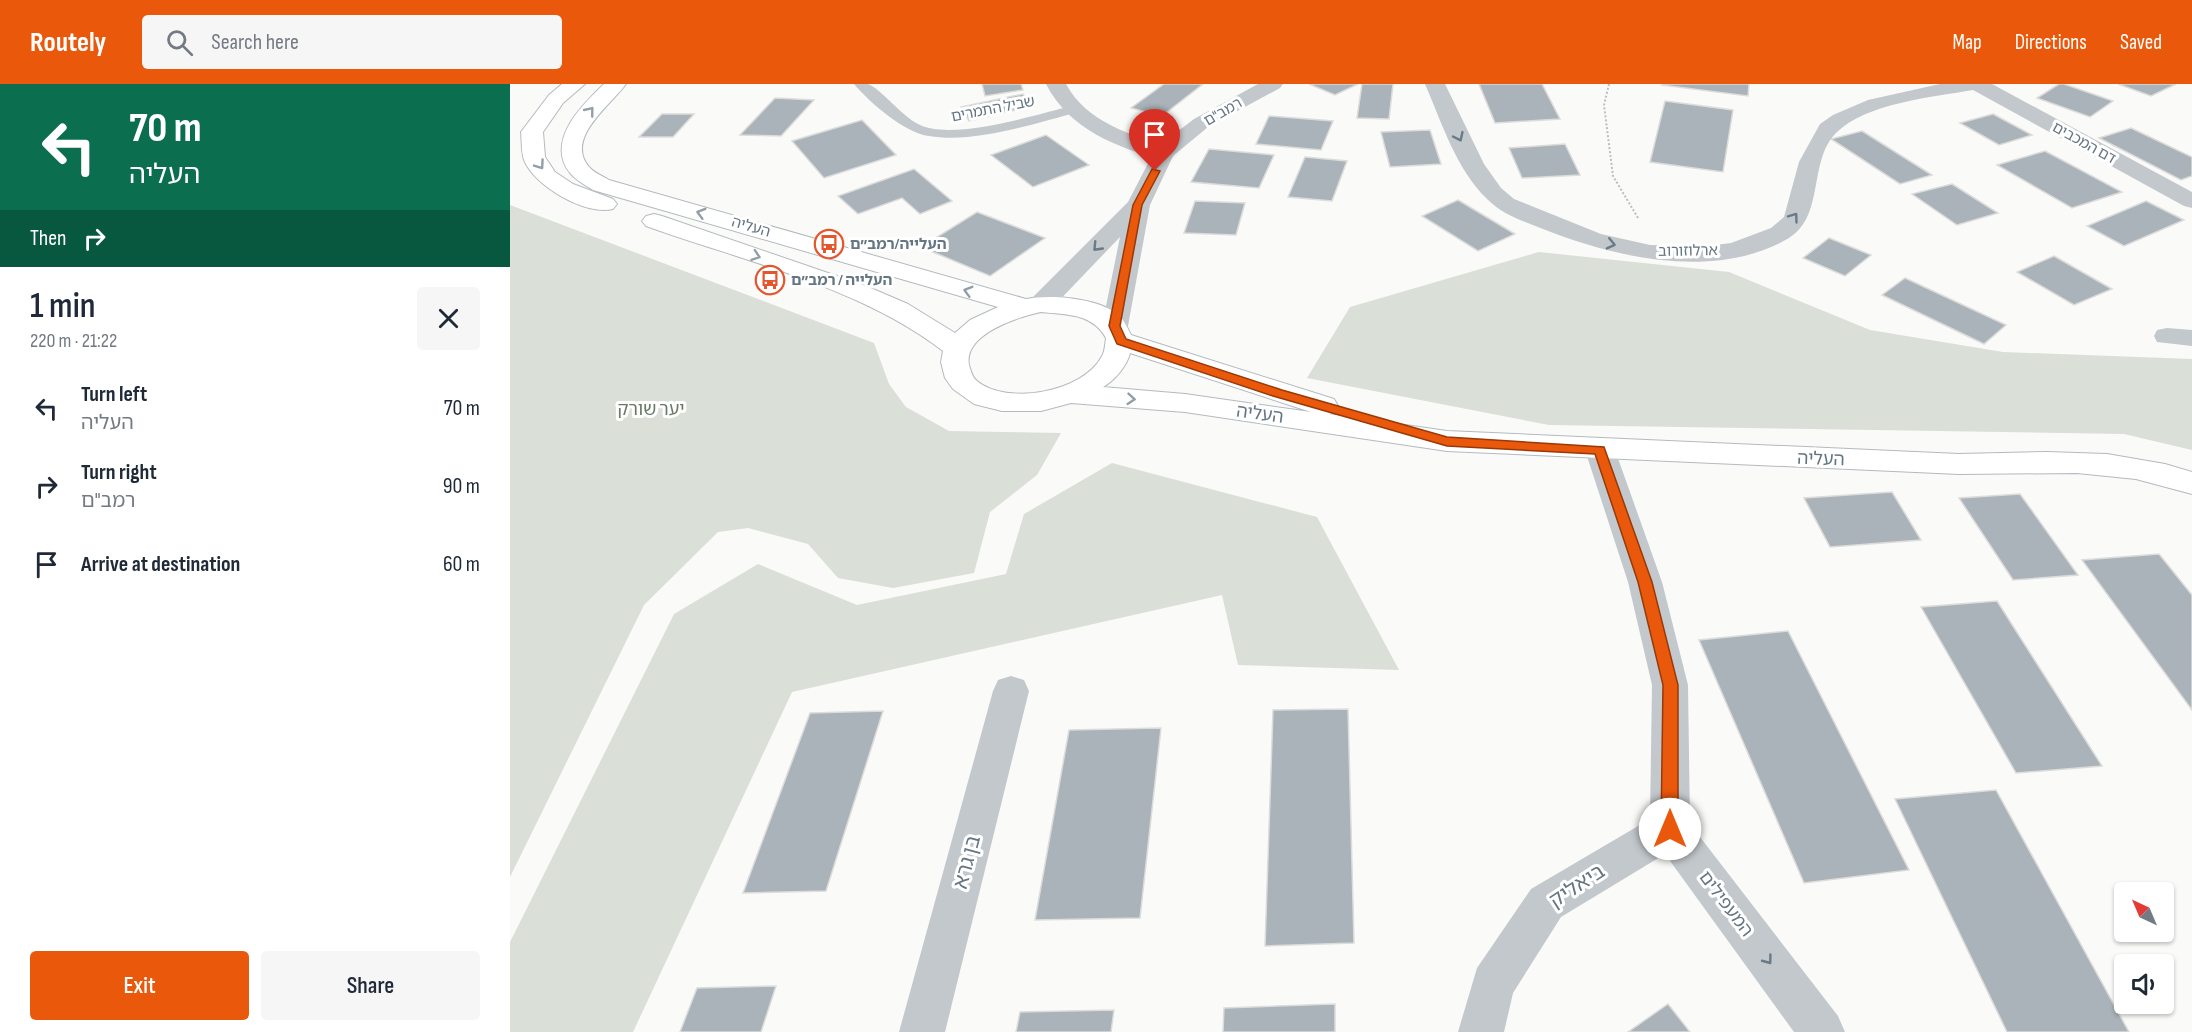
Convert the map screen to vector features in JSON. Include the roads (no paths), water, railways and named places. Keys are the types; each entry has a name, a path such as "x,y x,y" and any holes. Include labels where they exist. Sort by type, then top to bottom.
{"main road":[{"name":"העליה","path":"575,84 556,99 532,132 535,160 552,181 581,196 860,291 909,314 958,349"},
{"name":"העליה","path":"616,84 589,109 579,126 572,150 578,169 601,185 1033,305"},
{"path":"1065,304 1085,308 1102,315 1118,334 1119,356 1109,370 1094,384 1073,394 1047,402 994,401 973,392 960,380 955,365 958,349 968,335 983,323 1003,313 1033,305 1065,304"},
{"name":"העליה","path":"1118,334 1278,393 1447,441"},
{"name":"העליה","path":"1073,394 1185,403 1447,441 1600,450 1959,464 2045,462 2129,467 2192,483"}],"street":[{"path":"1056,84 1059,91 1079,114 1111,133 1164,153"},
{"name":"רמב\"ם","path":"1118,334 1138,205 1164,153 1201,123 1273,84"},
{"name":"ארלוזורוב","path":"1435,84 1474,170 1506,204 1596,241 1642,251 1705,254 1747,247 1783,231 1800,212 1804,178 1813,154 1828,129 1847,116 1885,102 1976,84"},
{"name":"דם המכבים","path":"1976,84 2192,201"},
{"name":"רמב\"ם","path":"1033,305 1138,205"},
{"path":"1600,450 1645,582 1670,685 1670,829"},
{"name":"בן גרא","path":"922,1032 1011,691"},
{"name":"ביאליק","path":"1481,1032 1493,984 1546,903 1670,829"},
{"name":"המעפילים","path":"1670,829 1822,1032"}],"lane":[{"name":"שביל התמרים","path":"860,84 915,128 932,134 956,134 1075,109"}],"place":[{"name":"העלייה/רמב״ם","path":"829,244"},
{"name":"העלייה / רמב״ם","path":"770,280"}],"park label":[{"name":"יער שורק","path":"651,409"}]}
